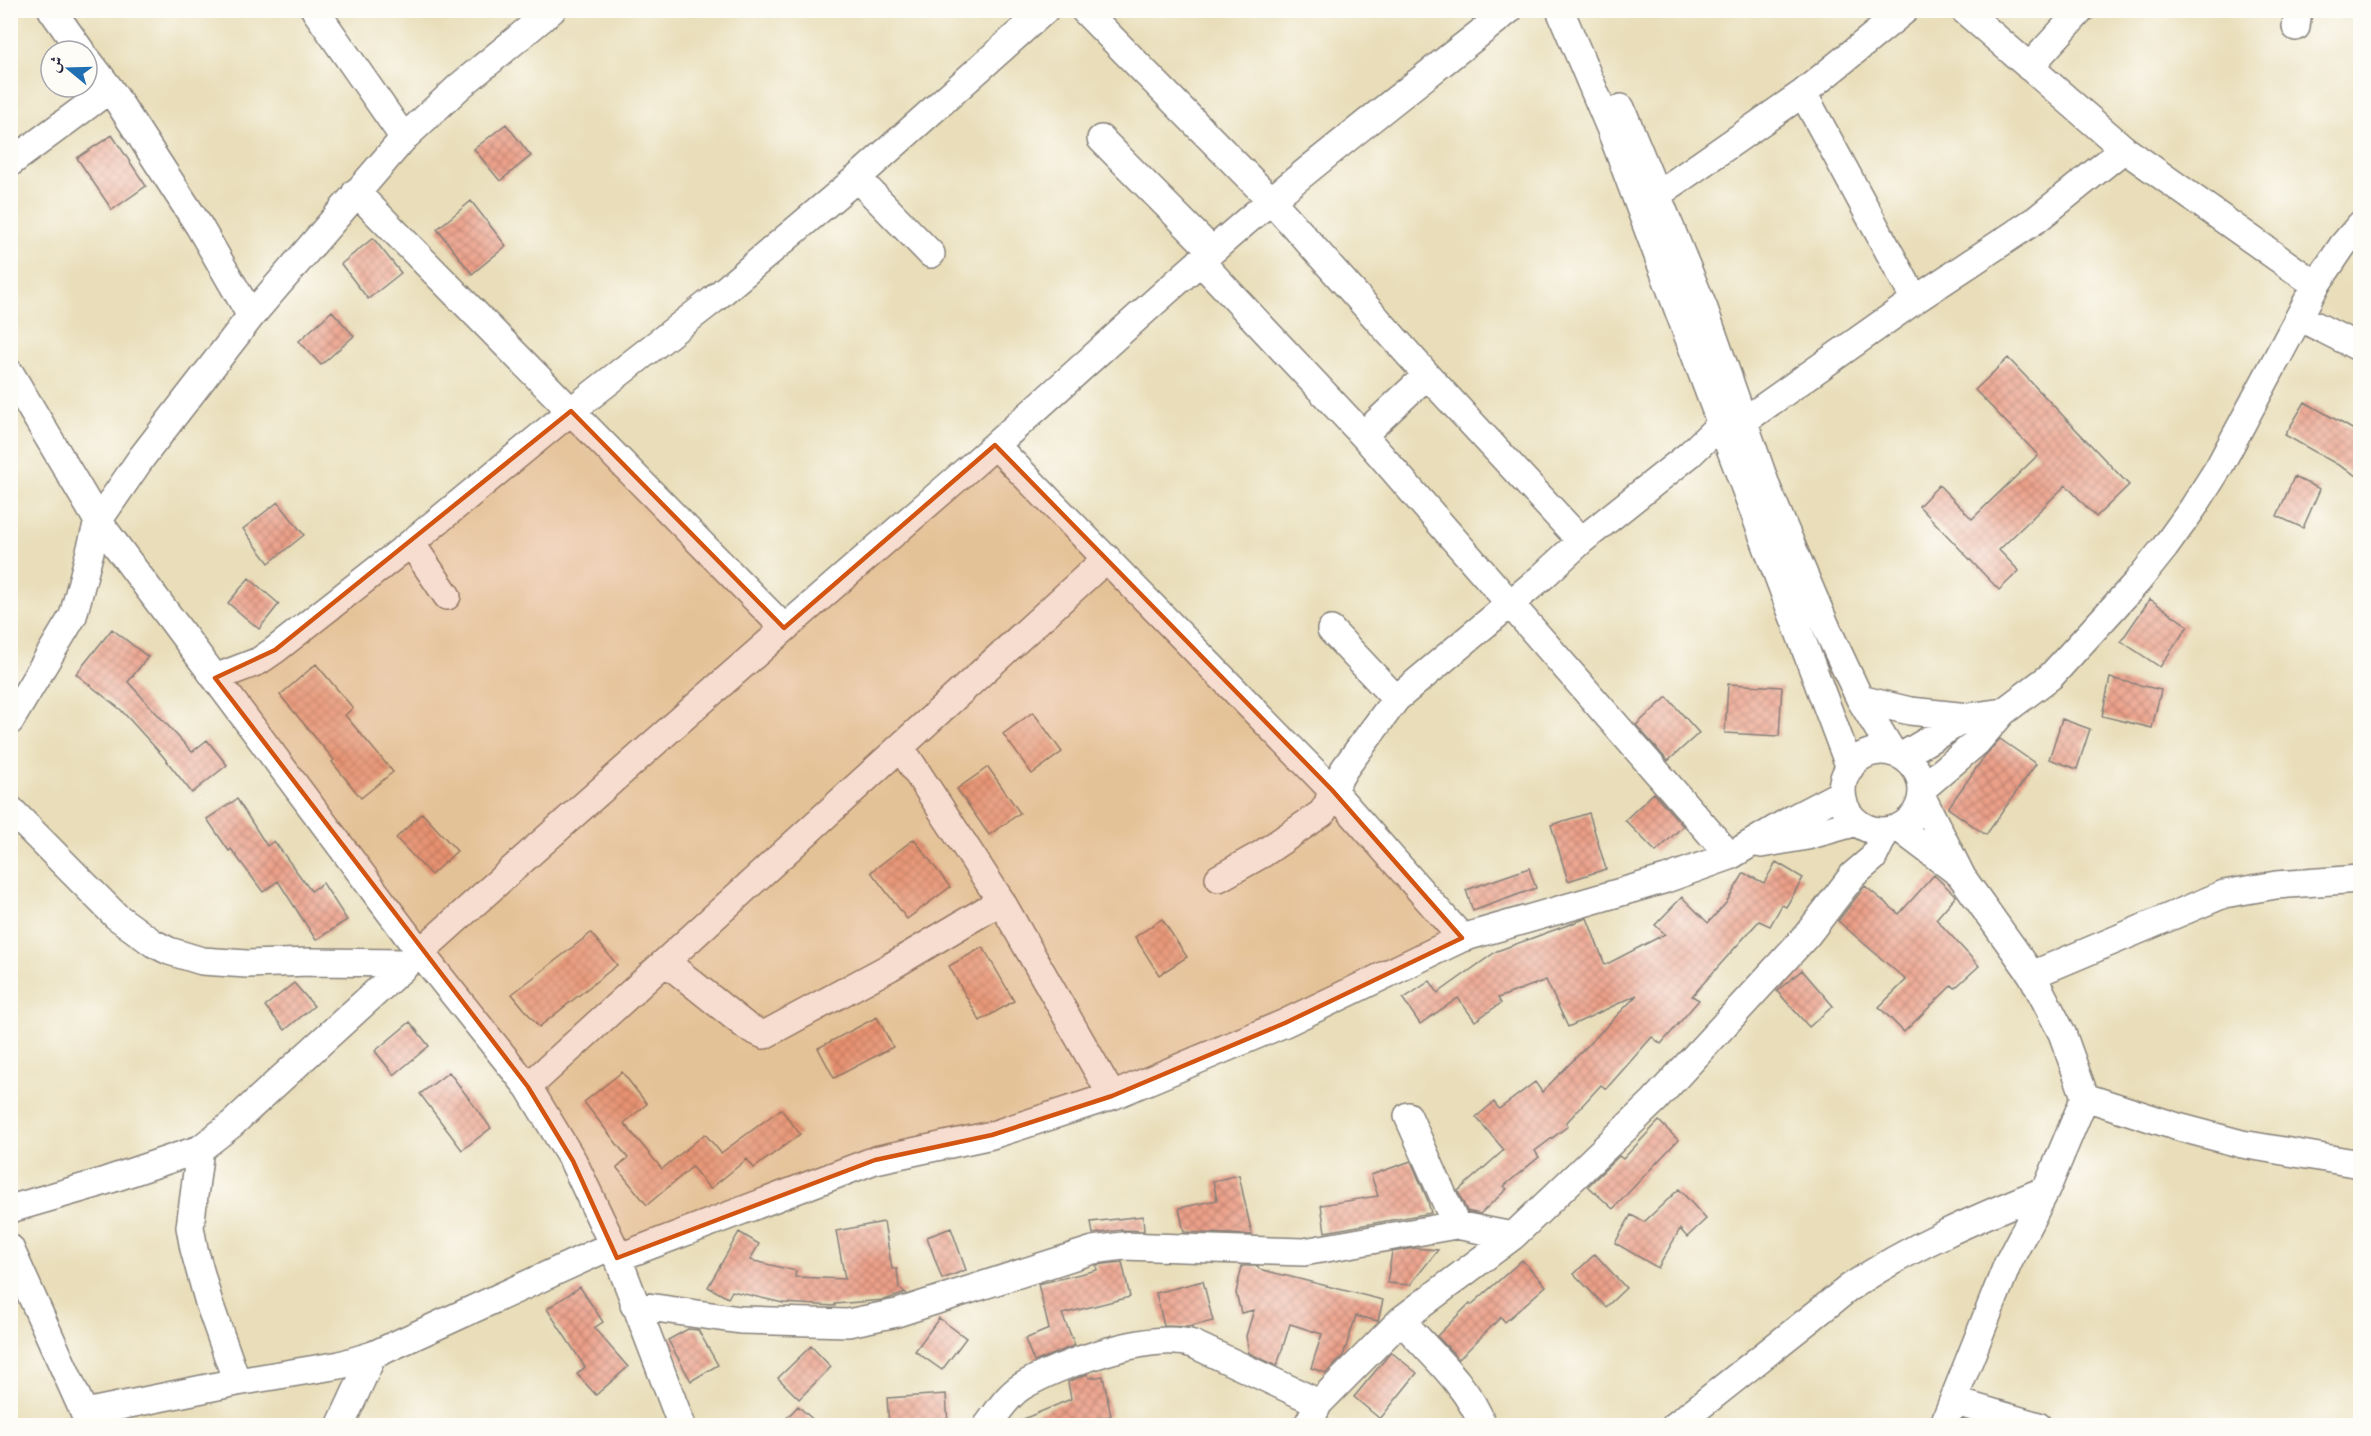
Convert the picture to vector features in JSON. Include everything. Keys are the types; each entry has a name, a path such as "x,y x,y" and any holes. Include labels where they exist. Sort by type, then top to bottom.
{"street":[{"path":"52,10 73,39"},
{"path":"315,10 404,138"},
{"path":"10,721 73,616 98,520 250,316 404,138 460,86 552,10"},
{"path":"215,678 259,661 275,650 713,300 857,178 1045,10"},
{"path":"1084,10 1271,200 1427,375 1581,541"},
{"path":"10,1209 96,1184 200,1149 231,1125 413,957 784,628 995,445 1206,256 1271,200 1509,10"},
{"path":"1560,10 1657,195 1704,309 1733,422"},
{"path":"1580,10 1618,123 1733,422 1757,493 1846,781 1844,806 1962,877"},
{"path":"1657,195 1803,93 1905,10"},
{"path":"1964,10 2124,149 2316,285"},
{"path":"2029,67 2080,10"},
{"path":"99,74 199,226 250,316"},
{"path":"10,163 110,89"},
{"path":"1803,93 1915,300"},
{"path":"1101,139 1511,603 1739,851"},
{"path":"1219,878 1262,854 1322,813 1332,790 1362,744 1396,699 1581,541 1733,422 2037,219 2124,149"},
{"path":"857,178 931,254"},
{"path":"356,192 784,628"},
{"path":"10,1248 87,1419 237,1382 340,1365 373,1355 615,1252 875,1160 992,1135 1112,1096 1285,1023 1462,938 1666,879 1739,851 1807,836 1910,820 1917,810 1922,793 1977,742 2003,712 2051,676 2137,582 2165,546 2219,467 2316,285 2343,245 2361,225"},
{"path":"2299,317 2361,348"},
{"path":"10,373 98,520 215,678 413,957 528,1087 573,1161 615,1252 682,1425"},
{"path":"1363,435 1427,375"},
{"path":"995,445 1332,790 1462,938"},
{"path":"1757,493 1860,699 1898,754 1912,765 1919,776 1922,793 1962,877 2032,975 2062,1033 2085,1097 2046,1190 2008,1263 1948,1413 2038,1425"},
{"path":"411,543 447,596"},
{"path":"528,1087 667,963 785,850 901,748 1107,558"},
{"path":"1331,630 1396,699"},
{"path":"1860,699 1910,711 1968,717 2003,712"},
{"path":"1739,851 1794,818 1846,781 1858,758 1870,753 1898,754 1968,717"},
{"path":"901,748 1000,901 1112,1096"},
{"path":"10,809 116,916 153,943 184,957 224,963 413,957"},
{"path":"987,1425 1019,1388 1040,1377 1081,1360 1122,1349 1168,1341 1193,1344 1313,1414 1401,1320 1513,1236 1654,1101 1807,934 1853,875 1876,827"},
{"path":"2032,975 2224,894 2276,885 2361,879"},
{"path":"667,963 747,1027 764,1035 890,967 1000,901"},
{"path":"2085,1097 2178,1127 2242,1144 2361,1164"},
{"path":"1408,1116 1456,1225"},
{"path":"200,1149 190,1227 209,1304 237,1382"},
{"path":"1675,1425 1840,1295 1880,1267 1963,1224 2046,1190"},
{"path":"634,1305 740,1320 848,1323 897,1313 1093,1250 1123,1246 1304,1252 1456,1225 1513,1236"},
{"path":"1401,1320 1454,1379 1479,1415 1483,1425"},
{"path":"340,1425 373,1355"}],"highlighted area":[{"path":"571,411 784,628 995,445 1332,790 1462,938 1285,1023 1112,1096 992,1135 875,1160 617,1258 573,1161 528,1087 215,678 275,650"}],"building":[{"path":"506,124 531,156 500,181 474,149"},
{"path":"112,135 146,186 112,210 77,158"},
{"path":"471,201 506,246 472,274 437,229"},
{"path":"373,238 401,273 368,299 341,264"},
{"path":"332,311 354,336 321,365 299,341"},
{"path":"2008,358 2129,485 2096,517 2066,485 1999,550 2019,571 1999,590 1919,506 1939,485 1972,519 2038,455 1975,390"},
{"path":"2305,402 2361,434 2361,478 2285,435"},
{"path":"2294,477 2320,489 2303,528 2277,516"},
{"path":"278,502 304,535 269,563 243,529"},
{"path":"249,578 279,604 259,629 228,603"},
{"path":"2150,599 2188,626 2160,667 2121,641"},
{"path":"112,629 148,657 128,682 192,752 207,740 227,765 192,793 162,755 121,710 76,674"},
{"path":"316,664 353,708 345,715 393,772 361,798 332,762 334,760 280,695"},
{"path":"2110,678 2161,690 2152,728 2102,716"},
{"path":"1728,684 1782,687 1779,736 1725,733"},
{"path":"1667,697 1699,733 1668,761 1636,725"},
{"path":"1033,712 1062,752 1032,774 1003,734"},
{"path":"2062,719 2090,729 2077,769 2049,759"},
{"path":"2000,739 2036,764 1986,835 1948,808 1984,757"},
{"path":"988,767 1020,813 989,835 957,789"},
{"path":"1654,793 1683,826 1656,852 1625,820"},
{"path":"237,799 267,846 274,841 311,891 323,883 347,920 316,940 278,881 263,892 231,849 229,851 207,819"},
{"path":"422,813 457,851 431,875 396,838"},
{"path":"1589,813 1606,869 1568,881 1551,825"},
{"path":"914,839 950,887 907,919 871,872"},
{"path":"1776,862 1803,878 1786,907 1782,905 1770,926 1759,921 1692,996 1699,1000 1661,1044 1652,1037 1606,1089 1601,1085 1566,1123 1568,1126 1535,1151 1539,1157 1504,1186 1507,1189 1480,1214 1467,1211 1458,1191 1504,1150 1476,1117 1494,1102 1499,1109 1535,1082 1542,1092 1637,995 1568,1027 1546,980 1498,998 1501,1003 1475,1021 1458,998 1420,1024 1403,999 1430,981 1438,993 1497,951 1587,918 1605,965 1665,934 1655,925 1682,897 1708,923 1726,903 1744,873 1764,883"},
{"path":"1529,868 1536,888 1473,911 1466,890"},
{"path":"1934,875 1956,896 1936,919 1979,966 1955,988 1952,985 1904,1032 1879,1007 1906,980 1838,921 1865,886 1899,914"},
{"path":"1162,919 1187,957 1159,975 1135,937"},
{"path":"591,933 617,965 539,1027 512,994"},
{"path":"983,947 1014,1001 980,1021 949,966"},
{"path":"1802,970 1833,1006 1809,1027 1777,991"},
{"path":"294,983 314,1006 285,1030 265,1006"},
{"path":"877,1017 893,1047 834,1078 818,1048"},
{"path":"410,1022 429,1046 394,1075 375,1051"},
{"path":"449,1072 491,1128 462,1150 420,1094"},
{"path":"622,1072 647,1104 624,1123 662,1169 705,1134 721,1153 781,1109 800,1134 754,1168 747,1159 710,1189 692,1167 647,1205 617,1168 628,1158 584,1102"},
{"path":"1659,1121 1678,1140 1613,1209 1588,1186 1619,1156 1623,1159"},
{"path":"1411,1161 1431,1213 1325,1232 1321,1205 1378,1196 1371,1175"},
{"path":"1239,1175 1252,1235 1184,1232 1179,1208 1217,1200 1213,1181"},
{"path":"1679,1189 1706,1219 1687,1237 1680,1229 1658,1268 1615,1243 1631,1215 1644,1222"},
{"path":"1143,1216 1144,1231 1121,1230 1093,1234 1091,1222"},
{"path":"884,1222 892,1269 897,1269 899,1288 906,1293 884,1300 835,1304 835,1306 783,1303 732,1291 728,1298 708,1287 739,1232 759,1244 750,1260 796,1271 795,1277 845,1279 836,1231"},
{"path":"951,1228 966,1270 942,1279 927,1237"},
{"path":"1414,1248 1438,1250 1410,1285 1387,1283 1392,1252"},
{"path":"1595,1254 1626,1288 1606,1307 1574,1274"},
{"path":"1522,1260 1546,1286 1505,1322 1501,1317 1459,1359 1437,1336 1470,1303 1471,1305"},
{"path":"1122,1262 1130,1297 1062,1314 1075,1345 1034,1362 1025,1339 1049,1329 1038,1284 1097,1270 1096,1265"},
{"path":"1242,1266 1258,1266 1259,1269 1383,1300 1378,1321 1356,1316 1343,1356 1326,1373 1311,1368 1322,1334 1290,1324 1277,1366 1249,1353 1246,1336 1254,1310 1241,1313 1236,1293"},
{"path":"1203,1281 1213,1321 1188,1327 1164,1326 1156,1293"},
{"path":"580,1287 603,1322 594,1328 628,1367 596,1395 577,1374 585,1367 547,1309"},
{"path":"939,1318 966,1338 942,1370 915,1351"},
{"path":"688,1329 698,1330 718,1365 691,1381 668,1340"},
{"path":"811,1346 831,1367 799,1399 778,1378"},
{"path":"1391,1352 1417,1373 1380,1419 1354,1397"},
{"path":"1087,1374 1089,1378 1103,1376 1111,1416 1061,1425 1009,1425 1071,1399 1068,1382"},
{"path":"946,1394 948,1425 889,1425 887,1398"},
{"path":"798,1406 819,1425 780,1425"}]}
